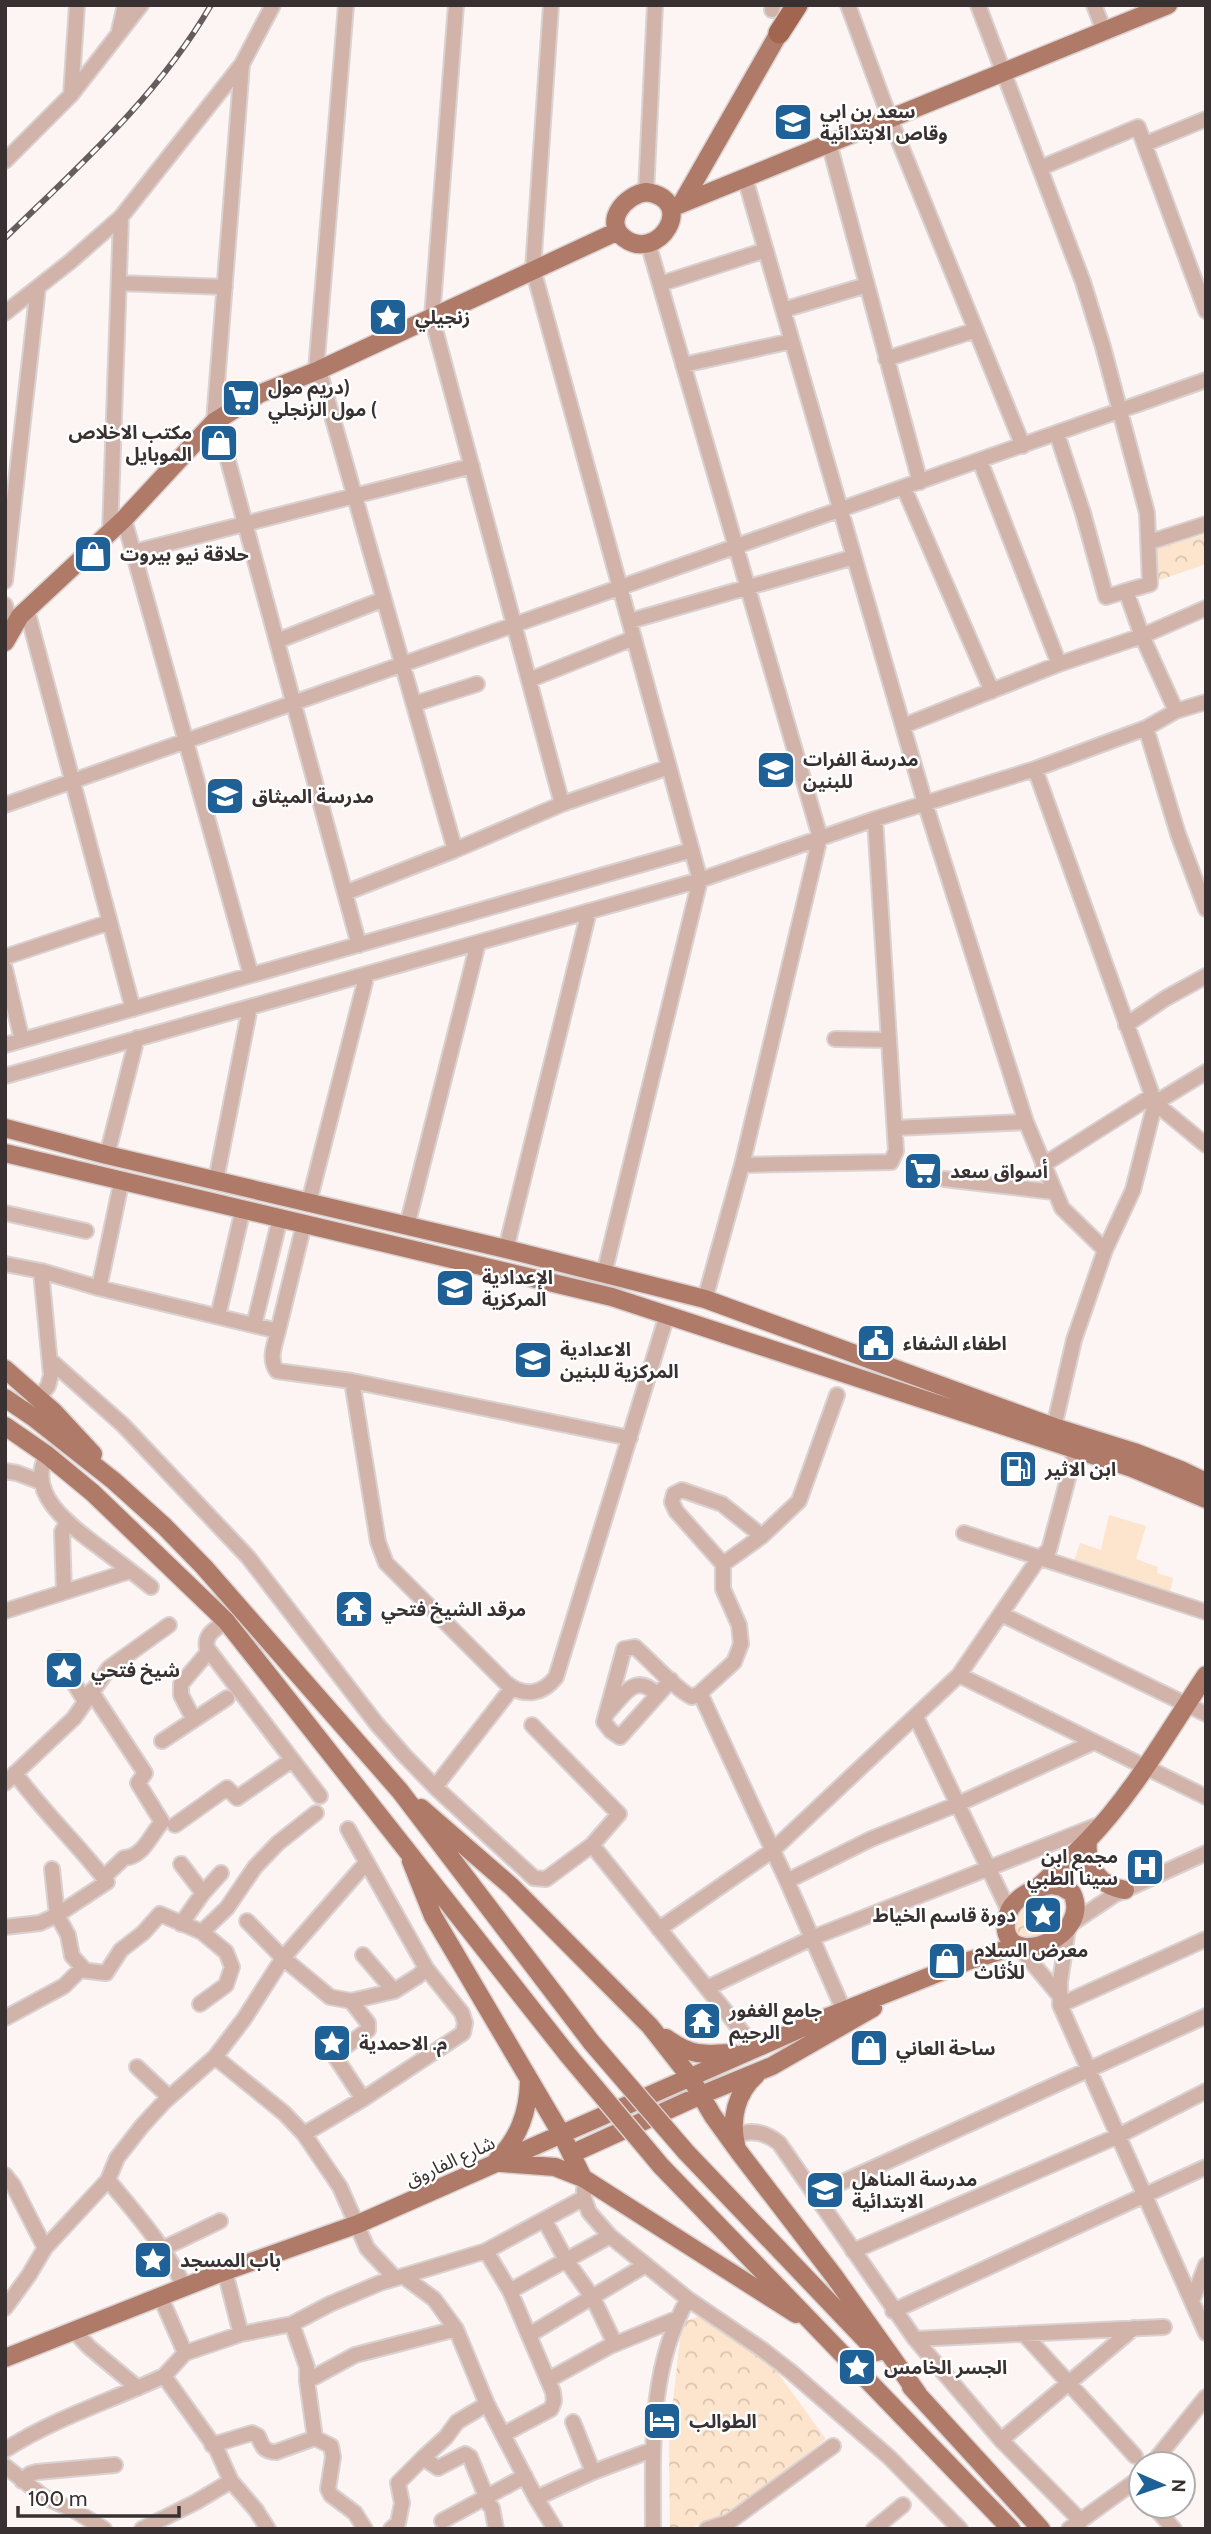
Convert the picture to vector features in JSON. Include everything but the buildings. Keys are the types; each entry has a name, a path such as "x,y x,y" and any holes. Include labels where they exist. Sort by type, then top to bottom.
{"highway":[{"path":"779,33 797,5"},
{"path":"778,7 779,33"}],"main road":[{"path":"676,206 1168,5"},
{"path":"676,206 664,198 646,192 636,193 622,204 616,222 618,231 631,242 648,243 665,233 676,206 779,33"},
{"path":"9,636 27,610 124,519 216,421 259,394 318,370 618,231"},
{"path":"5,1128 705,1299 818,1338 1054,1427 1134,1452 1206,1482"},
{"path":"5,1153 612,1297 1075,1452 1132,1468 1206,1499"},
{"path":"809,1361 818,1338"},
{"path":"5,1369 33,1406 164,1526 204,1567 400,1791 593,2043 686,2152 918,2394 1036,2524"},
{"path":"5,1398 33,1406"},
{"path":"5,1426 47,1455 122,1519 226,1620 568,2055 661,2166 1011,2529"},
{"name":"شارع الفاروق","path":"968,1961 986,1944 1022,1897 1036,1889 1088,1841 1103,1823 1206,1675"},
{"path":"400,1791 457,1837 512,1887 650,2025 918,2394"},
{"path":"1088,1841 1088,1856 1098,1877 1110,1886 1125,1890"},
{"path":"409,1851 433,1916 562,2135 583,2178"},
{"path":"1036,1889 1056,1886 1070,1890 1076,1904 1070,1926"},
{"path":"1009,1912 1006,1921 1007,1935 1018,1947"},
{"name":"شارع الفاروق","path":"5,2358 225,2272 358,2224 844,2011 968,1961 1018,1947 1040,1945 1070,1926"},
{"name":"شارع الفاروق","path":"571,2154 760,2071 850,2023 907,1986"},
{"path":"650,2025 688,2053 751,2050"},
{"path":"736,2144 736,2105 746,2086 760,2071"},
{"path":"495,2163 521,2126 526,2112 529,2082"},
{"path":"495,2163 555,2167 583,2178 621,2205 818,2328"}],"street":[{"path":"71,95 77,5"},
{"path":"119,36 125,5"},
{"path":"5,161 71,95 141,5"},
{"path":"5,313 121,217 242,64 273,5"},
{"path":"346,5 318,370 455,850"},
{"path":"456,5 432,318 562,804"},
{"path":"551,5 533,269 701,880 604,1274"},
{"path":"646,192 655,5"},
{"path":"848,5 890,119 1023,446"},
{"path":"978,5 1083,282 1121,410 1147,513 1150,584 1106,597 1057,433"},
{"path":"1094,5 1104,31"},
{"path":"242,64 216,421 359,945"},
{"path":"1144,144 1206,119"},
{"path":"1040,168 1138,127 1202,288 1206,311"},
{"path":"829,143 920,482"},
{"path":"745,178 925,803 1026,1122 1062,1208 1105,1250"},
{"path":"110,532 121,217"},
{"path":"648,243 820,837 742,1165 705,1299"},
{"path":"660,284 766,250"},
{"path":"119,283 225,287"},
{"path":"783,310 867,285"},
{"path":"5,581 38,287"},
{"path":"886,359 976,330"},
{"path":"683,365 792,341"},
{"path":"5,806 1206,380"},
{"path":"980,461 1059,664"},
{"path":"134,552 472,466"},
{"path":"904,488 992,691"},
{"path":"124,519 251,975"},
{"path":"1150,542 1206,524"},
{"path":"630,621 854,557"},
{"path":"1126,592 1142,636 1176,711"},
{"path":"276,641 384,599"},
{"path":"5,604 9,636"},
{"path":"903,726 1059,664 1142,636 1206,608"},
{"path":"27,610 133,1009"},
{"path":"529,680 634,638"},
{"path":"414,704 477,684"},
{"path":"5,1076 701,880 820,837 1035,769 1146,728 1176,711 1206,702"},
{"path":"1146,728 1178,834 1206,909"},
{"path":"345,893 562,804 669,767"},
{"path":"1035,769 1153,1099 1206,1145"},
{"path":"742,1165 891,1162 896,1151 875,819"},
{"path":"5,1045 692,850"},
{"path":"506,1249 589,911"},
{"path":"5,957 110,922"},
{"path":"407,1226 478,943"},
{"path":"5,970 22,1040"},
{"path":"309,1202 367,974"},
{"path":"1126,1025 1166,998 1206,976"},
{"path":"216,1180 250,1007"},
{"path":"107,1155 137,1038"},
{"path":"835,1039 887,1040"},
{"path":"1043,1165 1153,1099 1206,1072"},
{"path":"1054,1427 1074,1340 1105,1250 1133,1190 1153,1099"},
{"path":"895,1128 1026,1122"},
{"path":"99,1288 122,1179"},
{"path":"944,1180 1054,1192"},
{"path":"218,1316 243,1209"},
{"path":"5,1213 86,1231"},
{"path":"254,1325 280,1218"},
{"path":"304,1224 272,1355 272,1364 277,1371 352,1381 630,1438"},
{"path":"5,1264 278,1331"},
{"path":"33,1406 50,1381 41,1271"},
{"path":"352,1381 378,1542 386,1563 512,1688 531,1693 550,1685 556,1677 667,1315"},
{"path":"50,1360 124,1425 248,1557 376,1723 435,1787 534,1878 546,1879 592,1845 619,1814 532,1725"},
{"path":"723,1564 762,1536 799,1501 837,1395"},
{"path":"659,1929 773,1850 959,1675 1039,1558 1049,1549 1075,1452"},
{"path":"47,1455 41,1482 47,1496 67,1522 150,1587"},
{"path":"5,1471 41,1482"},
{"path":"671,1680 621,1737 611,1731 604,1722 624,1649 635,1647 671,1680 683,1693 692,1697 734,1662 741,1644 739,1625 723,1589 723,1564 676,1511 672,1502 674,1494 682,1490 722,1504 762,1536"},
{"path":"64,1592 62,1535 67,1522"},
{"path":"964,1533 1204,1607"},
{"path":"5,1611 130,1571"},
{"path":"1001,1614 1206,1714"},
{"path":"226,1620 208,1635 206,1641 209,1651 320,1796"},
{"path":"5,1927 40,1923 107,1882 96,1866 36,1803 8,1779 59,1735 109,1668 169,1625"},
{"path":"194,1720 181,1695 181,1684 209,1651"},
{"path":"59,1659 145,1773 138,1783 162,1822 141,1852 128,1859 124,1858 104,1877"},
{"path":"959,1675 1206,1797"},
{"path":"606,1714 629,1688 639,1684 645,1685 658,1695"},
{"path":"435,1787 512,1688"},
{"path":"700,1693 844,2011"},
{"path":"162,1741 227,1698"},
{"path":"916,1717 1009,1912"},
{"path":"787,1881 871,1839 958,1804 1092,1743"},
{"path":"175,1825 227,1788 237,1798 292,1760"},
{"path":"202,1932 227,1908 255,1867 278,1843 316,1814"},
{"path":"707,1988 812,1938 1103,1823"},
{"path":"304,2134 463,2033 465,2023 462,2013 426,1968 348,1829"},
{"path":"592,1845 707,1988 751,2050"},
{"name":"شارع الفاروق","path":"1070,1926 1096,1906 1125,1890 1206,1853"},
{"path":"5,2308 45,2248 108,2180 117,2158 169,2097 215,2057 244,2020 284,1958 366,1863"},
{"path":"181,1864 203,1892"},
{"path":"5,2018 64,1986 83,1968 72,1956 68,1935 57,1915 51,1870"},
{"path":"181,1924 203,1892 221,1873"},
{"path":"80,1970 106,1973 121,1950 143,1933 159,1914 202,1932 226,1952 232,1967 226,1985 200,2004"},
{"path":"247,1921 284,1958 330,1997 351,2001 394,1991 426,1968"},
{"path":"1059,2000 1070,1926"},
{"path":"1059,2000 1206,1939"},
{"path":"1018,1947 1059,2000 1206,2333"},
{"path":"363,1955 394,1991"},
{"path":"351,2001 368,2023 368,2030 334,2055 363,2099"},
{"path":"814,2195 1206,2016"},
{"path":"215,2057 284,2113 304,2134 340,2187 368,2248 399,2277 434,2299 456,2329 487,2404 555,2529"},
{"path":"137,2067 169,2097"},
{"path":"853,2251 1118,2136 1206,2091"},
{"path":"736,2144 752,2132 771,2137 785,2151 893,2311 1075,2525 1127,2492"},
{"path":"893,2311 1206,2167"},
{"path":"5,2175 13,2185 45,2248"},
{"path":"583,2178 584,2198 589,2212 610,2236 688,2300 790,2371 889,2457 960,2529"},
{"path":"108,2180 171,2258 185,2288"},
{"path":"5,2450 42,2428 164,2376 185,2353 241,2334 292,2323 330,2304 399,2277 486,2251 584,2198"},
{"path":"162,2249 220,2221"},
{"path":"545,2221 566,2260 593,2298 615,2344"},
{"path":"510,2291 610,2236"},
{"path":"486,2251 510,2291 554,2392 551,2409 504,2434"},
{"path":"1192,2301 1206,2265"},
{"path":"529,2335 644,2266"},
{"path":"225,2272 241,2334"},
{"path":"162,2298 185,2353"},
{"path":"653,2529 652,2450 663,2364 676,2319 688,2300"},
{"path":"548,2380 615,2344 676,2319"},
{"path":"292,2323 307,2367 316,2438"},
{"path":"915,2339 1164,2327"},
{"path":"1001,2440 1134,2328"},
{"path":"307,2381 355,2355 456,2329"},
{"path":"74,2331 138,2388"},
{"path":"1024,2334 1130,2450"},
{"path":"164,2376 217,2450 230,2481 265,2528"},
{"path":"1163,2450 1206,2397"},
{"path":"391,2529 398,2523 402,2503 398,2483 446,2437 457,2422 487,2404"},
{"path":"573,2422 593,2472"},
{"path":"212,2445 252,2433 258,2436 264,2449 269,2452 316,2438 331,2446 333,2457 328,2489 331,2496 355,2513 365,2529"},
{"path":"707,2529 729,2522 833,2446"},
{"path":"536,2498 593,2472 652,2450"},
{"path":"423,2458 438,2468 465,2454 470,2457 484,2497 492,2508 496,2529"},
{"path":"22,2481 37,2472 115,2465"},
{"path":"5,2466 44,2497 74,2510 104,2529"},
{"path":"442,2521 525,2476"},
{"path":"142,2529 196,2502 230,2481"},
{"path":"874,2529 903,2505"}],"green space":[{"path":"1206,534 1206,564 1157,581 1156,549"},
{"path":"1109,1515 1146,1526 1136,1559 1158,1567 1157,1573 1173,1578 1170,1592 1074,1561 1080,1543 1101,1550"},
{"path":"1051,1897 1057,1898 1060,1907 1057,1922 1045,1932 1022,1940 1011,1926 1015,1920 1033,1903"},
{"path":"701,2316 729,2332 777,2372 826,2439 729,2516 686,2529 670,2527 669,2437 682,2322"}],"railway":[{"path":"5,238 89,156 142,99 190,38 211,5"}],"place":[{"name":"سعد بن ابي وقاص الابتدائية","path":"793,122"},
{"name":"زنجيلي","path":"388,317"},
{"name":"دريم مول) مول الزنجلي (","path":"241,398"},
{"name":"مكتب الاخلاص الموبايل","path":"219,443"},
{"name":"حلاقة نيو بيروت","path":"93,554"},
{"name":"مدرسة الفرات للبنين","path":"776,770"},
{"name":"مدرسة الميثاق","path":"225,796"},
{"name":"أسواق سعد","path":"923,1171"},
{"name":"الإعدادية المركزية","path":"455,1288"},
{"name":"اطفاء الشفاء","path":"876,1343"},
{"name":"الاعدادية المركزية للبنين","path":"533,1360"},
{"name":"ابن الاثير","path":"1018,1469"},
{"name":"مرقد الشيخ فتحي","path":"354,1609"},
{"name":"شيخ فتحي","path":"64,1670"},
{"name":"مجمع ابن سينا الطبي","path":"1145,1867"},
{"name":"دورة قاسم الخياط","path":"1043,1915"},
{"name":"معرض السلام للأثاث","path":"947,1961"},
{"name":"جامع الغفور الرحيم","path":"702,2021"},
{"name":"م. الاحمدية","path":"332,2043"},
{"name":"ساحة العاني","path":"869,2048"},
{"name":"مدرسة المناهل الابتدائية","path":"825,2190"},
{"name":"باب المسجد","path":"153,2260"},
{"name":"الجسر الخامس","path":"857,2367"},
{"name":"الطوالب","path":"662,2421"}]}
